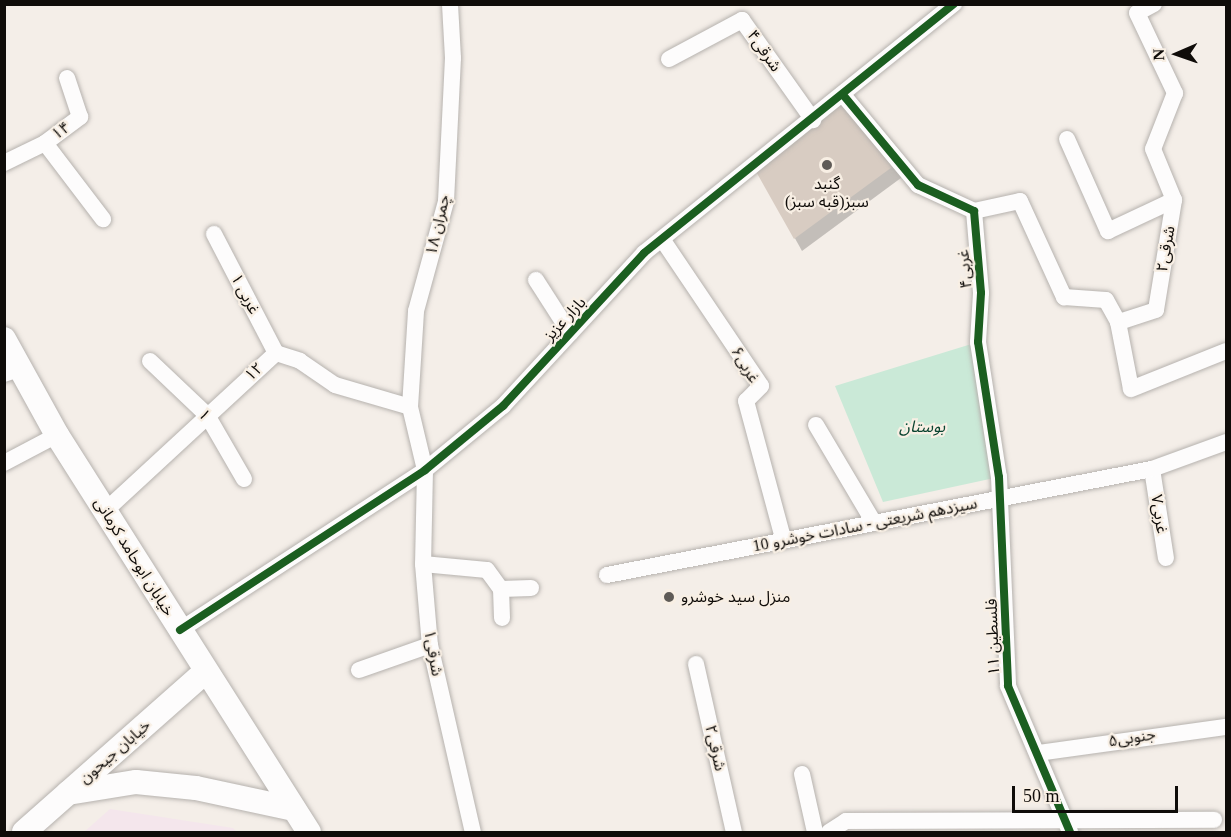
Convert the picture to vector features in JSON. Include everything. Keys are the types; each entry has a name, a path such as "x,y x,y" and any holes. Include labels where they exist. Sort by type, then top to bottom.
{"main road":[{"name":"خیابان ابوحامد کرمانی","path":"4,339 13,371 57,435 205,672 309,832"},
{"name":"خیابان جیحون","path":"24,832 205,672"},
{"path":"68,793 136,782 196,788 294,809"}],"street":[{"name":"چمران ۱۸","path":"410,407 416,311 446,201 453,58 450,4"},
{"name":"بازار عزیز","path":"180,630 425,470 503,406 644,254 844,96 954,4"},
{"path":"1067,138 1108,231 1174,201 1153,149 1175,93 1137,13 1154,4"},
{"name":"شرقی۴","path":"669,59 742,20 813,120"},
{"name":"۱۴","path":"4,163 45,143 80,117 66,78"},
{"path":"844,96 918,184 974,211 1020,201 1064,297 1107,300 1118,322 1131,389 1227,351"},
{"path":"45,143 103,219"},
{"name":"شرقی۲","path":"1118,322 1156,310 1174,201"},
{"name":"غربی۴","path":"974,211 981,293 978,342 1000,499"},
{"name":"۱ غربی","path":"214,234 276,353"},
{"name":"غربی۶","path":"662,239 761,386 746,400 783,538"},
{"path":"536,280 570,333"},
{"name":"۱۲","path":"105,511 276,353 300,361 335,385 410,407"},
{"name":"۱","path":"150,361 207,415 244,479"},
{"path":"410,407 425,470"},
{"path":"816,425 873,521"},
{"path":"4,463 57,435"},
{"name":"سیزدهم شریعتی - سادات خوشرو 10","path":"607,575 675,564 783,538 1152,469 1227,442"},
{"name":"غربی۷","path":"1152,469 1166,558"},
{"name":"شرقی۱","path":"425,470 423,564 430,645 473,832"},
{"name":"فلسطین ۱۱","path":"1000,499 1008,686 1068,828"},
{"path":"423,564 487,570 501,589 502,618"},
{"path":"501,589 531,588"},
{"path":"359,670 430,645"},
{"name":"شرقی۲","path":"696,664 734,832"},
{"name":"جنوبی۵","path":"1038,753 1227,727"},
{"path":"802,774 815,832"},
{"path":"829,832 847,827 1068,828 1214,820"}],"shaded area":[{"path":"110,809 233,828 237,832 84,832"}],"green space":[{"name":"بوستان","path":"978,342 999,477 883,502 835,386"}],"building":[{"name":"گنبد سبز(قبه سبز)","path":"844,96 899,162 794,239 754,168"}],"cycle path":[{"path":"180,630 425,470 503,406 644,253 954,4"},
{"path":"844,96 918,185 974,211 981,293 978,342 999,477 1008,686 1070,832"}],"place":[{"name":"گنبد سبز(قبه سبز)","path":"827,165"},
{"name":"منزل سید خوشرو","path":"669,597"}]}
